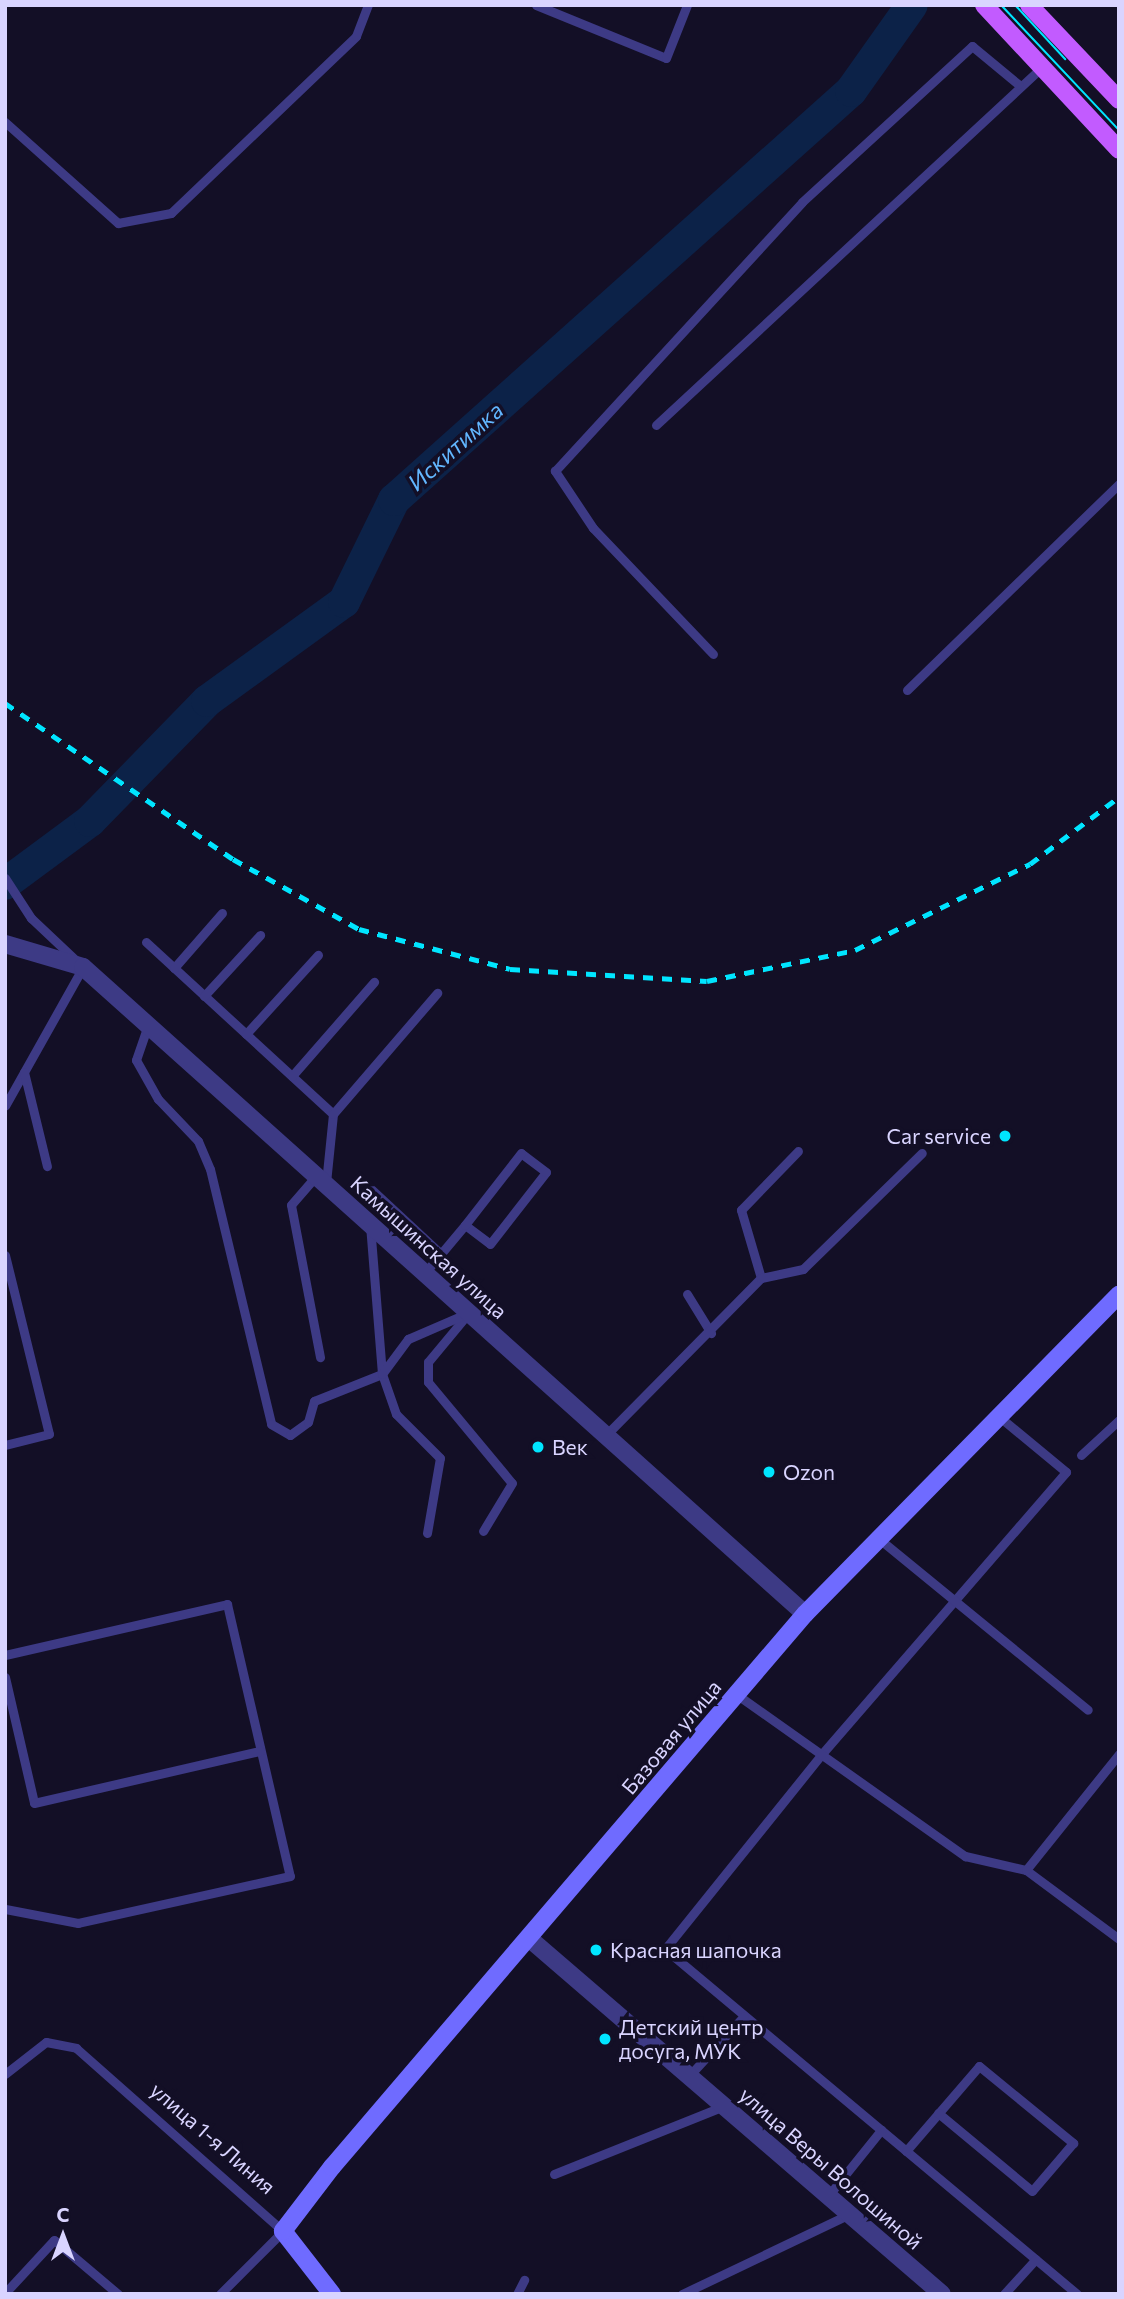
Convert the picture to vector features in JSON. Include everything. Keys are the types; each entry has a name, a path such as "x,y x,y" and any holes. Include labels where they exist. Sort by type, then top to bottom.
{"main road":[{"path":"984,5 1119,149"},
{"path":"1029,5 1119,100"},
{"name":"Базовая улица","path":"283,2231 805,1614 995,1414 1119,1294"},
{"name":"улица 1-я Линия","path":"283,2231 332,2294"}],"street":[{"name":"Камышинская улица","path":"5,944 83,967 805,1614"},
{"name":"улица Веры Волошиной","path":"531,1940 942,2294"}],"lane":[{"path":"5,122 118,223 171,213 356,36 369,5"},
{"path":"536,5 666,58 687,5"},
{"path":"713,654 593,528 555,471 802,202 972,46 1018,84"},
{"path":"656,425 1018,84 1041,68"},
{"path":"907,690 1119,484"},
{"path":"5,878 31,918 83,967 5,1106"},
{"path":"174,968 222,913"},
{"path":"204,996 260,935"},
{"path":"146,942 333,1114"},
{"path":"246,1034 318,955"},
{"path":"292,1076 374,982"},
{"path":"320,1357 291,1205 321,1181 333,1114 437,993"},
{"path":"148,1025 136,1060 158,1100 198,1141 210,1169 271,1424 290,1435 308,1422 314,1401 382,1374 408,1339 468,1313"},
{"path":"24,1072 47,1166"},
{"path":"761,1278 741,1210 798,1151"},
{"path":"424,1274 521,1153 546,1172 490,1244 465,1225"},
{"path":"605,1436 711,1333 761,1278 803,1269 922,1153"},
{"path":"370,1188 440,1254"},
{"path":"370,1225 382,1374 396,1414 440,1458 427,1533"},
{"path":"5,1255 49,1434 5,1445"},
{"path":"687,1294 711,1333"},
{"path":"468,1313 428,1362 428,1381 512,1483 482,1531"},
{"path":"995,1414 1066,1472 952,1600 821,1755 665,1949 1077,2294"},
{"path":"1081,1455 1119,1420"},
{"path":"877,1537 1088,1710"},
{"path":"5,1655 227,1604 290,1876 78,1923 5,1909"},
{"path":"5,1678 34,1803 260,1751"},
{"path":"736,1694 965,1856 1026,1870 1119,1939"},
{"path":"1026,1870 1119,1754"},
{"path":"689,2076 744,2016"},
{"name":"улица 1-я Линия","path":"5,2074 46,2042 76,2048 283,2231"},
{"path":"906,2151 938,2113 979,2066 1073,2143 1032,2191 938,2113"},
{"path":"554,2174 724,2106"},
{"path":"828,2196 881,2130"},
{"path":"682,2294 850,2214"},
{"path":"220,2294 283,2231"},
{"path":"5,2293 54,2240 118,2294"},
{"path":"1004,2294 1036,2259"},
{"path":"517,2294 524,2280"}],"waterway":[{"name":"Искитимка","path":"5,884 90,821 207,701 344,602 394,500 851,91 912,5"}],"tram line":[{"path":"1001,5 1119,130"},
{"path":"1015,5 1065,59"}],"railway":[{"path":"5,703 233,859 359,929 510,969 707,981 855,950 1030,864 1119,797"}],"place":[{"name":"Car service","path":"1005,1136"},
{"name":"Век","path":"538,1447"},
{"name":"Ozon","path":"769,1472"},
{"name":"Красная шапочка","path":"596,1950"},
{"name":"Детский центр досуга, МУК","path":"605,2039"}]}
